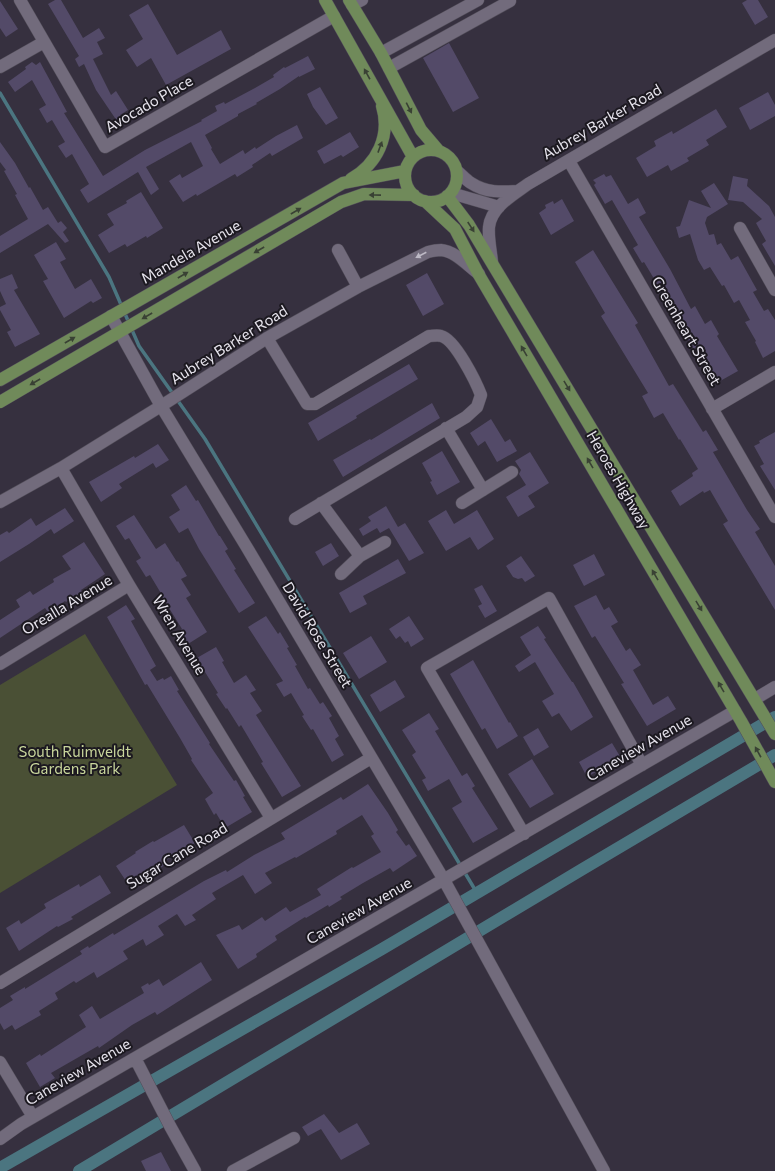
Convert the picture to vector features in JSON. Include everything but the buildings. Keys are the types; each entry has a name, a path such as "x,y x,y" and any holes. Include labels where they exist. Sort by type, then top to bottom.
{"main road":[{"path":"325,0 413,157"},
{"path":"354,2 421,130 438,150"},
{"path":"343,183 358,175 372,163 380,149 384,133 384,113 379,95"},
{"path":"429,149 438,150 445,153 450,158 457,171 457,178 455,186 449,195 433,202 425,201 414,195 408,188 405,180 405,171 408,163 413,157 420,152 429,149"},
{"name":"Mandela Avenue","path":"0,380 343,183 405,171"},
{"path":"0,402 341,202 364,194 414,195"},
{"name":"Heroes Highway","path":"449,195 470,224 775,734"},
{"name":"Heroes Highway","path":"425,201 454,229 479,275 738,716 775,782"}],"street":[{"name":"Avocado Place","path":"20,0 105,147 334,16"},
{"path":"381,54 478,0"},
{"path":"389,68 510,1"},
{"name":"Aubrey Barker Road","path":"492,262 489,228 491,219 499,207 518,191 775,40"},
{"path":"0,67 44,42"},
{"name":"Greenheart Street","path":"569,161 775,517"},
{"path":"457,171 472,184 485,189 495,192 518,191"},
{"path":"449,195 499,207"},
{"path":"740,228 775,290"},
{"path":"338,250 358,287"},
{"name":"Aubrey Barker Road","path":"0,502 61,468 267,338 358,287 428,252 440,250 449,253 460,259 479,275"},
{"name":"David Rose Street","path":"110,316 161,406 250,553 444,882 604,1171"},
{"path":"267,338 307,404 315,404 428,336 441,336 452,343 476,383 481,395 477,407 466,417 295,519"},
{"path":"712,409 775,372"},
{"path":"446,428 483,490"},
{"name":"Wren Avenue","path":"61,468 129,585 271,818"},
{"path":"462,503 512,472"},
{"path":"322,503 360,556"},
{"path":"341,574 360,556 385,542"},
{"name":"Orealla Avenue","path":"0,664 129,585"},
{"path":"524,834 426,668 549,598 642,765"},
{"path":"755,699 775,687"},
{"name":"Caneview Avenue","path":"0,1139 21,1124 444,882 642,765 738,716"},
{"name":"Sugar Cane Road","path":"0,983 371,758"},
{"path":"135,1058 195,1171"},
{"path":"0,1062 34,1117"},
{"path":"233,1171 294,1138"}],"green space":[{"name":"South Ruimveldt Gardens Park","path":"85,634 177,785 0,893 0,685"}],"waterway":[{"path":"0,93 109,277 139,346 205,439 477,893"},
{"path":"0,1168 382,949 775,717"},
{"path":"79,1171 775,755"}]}
